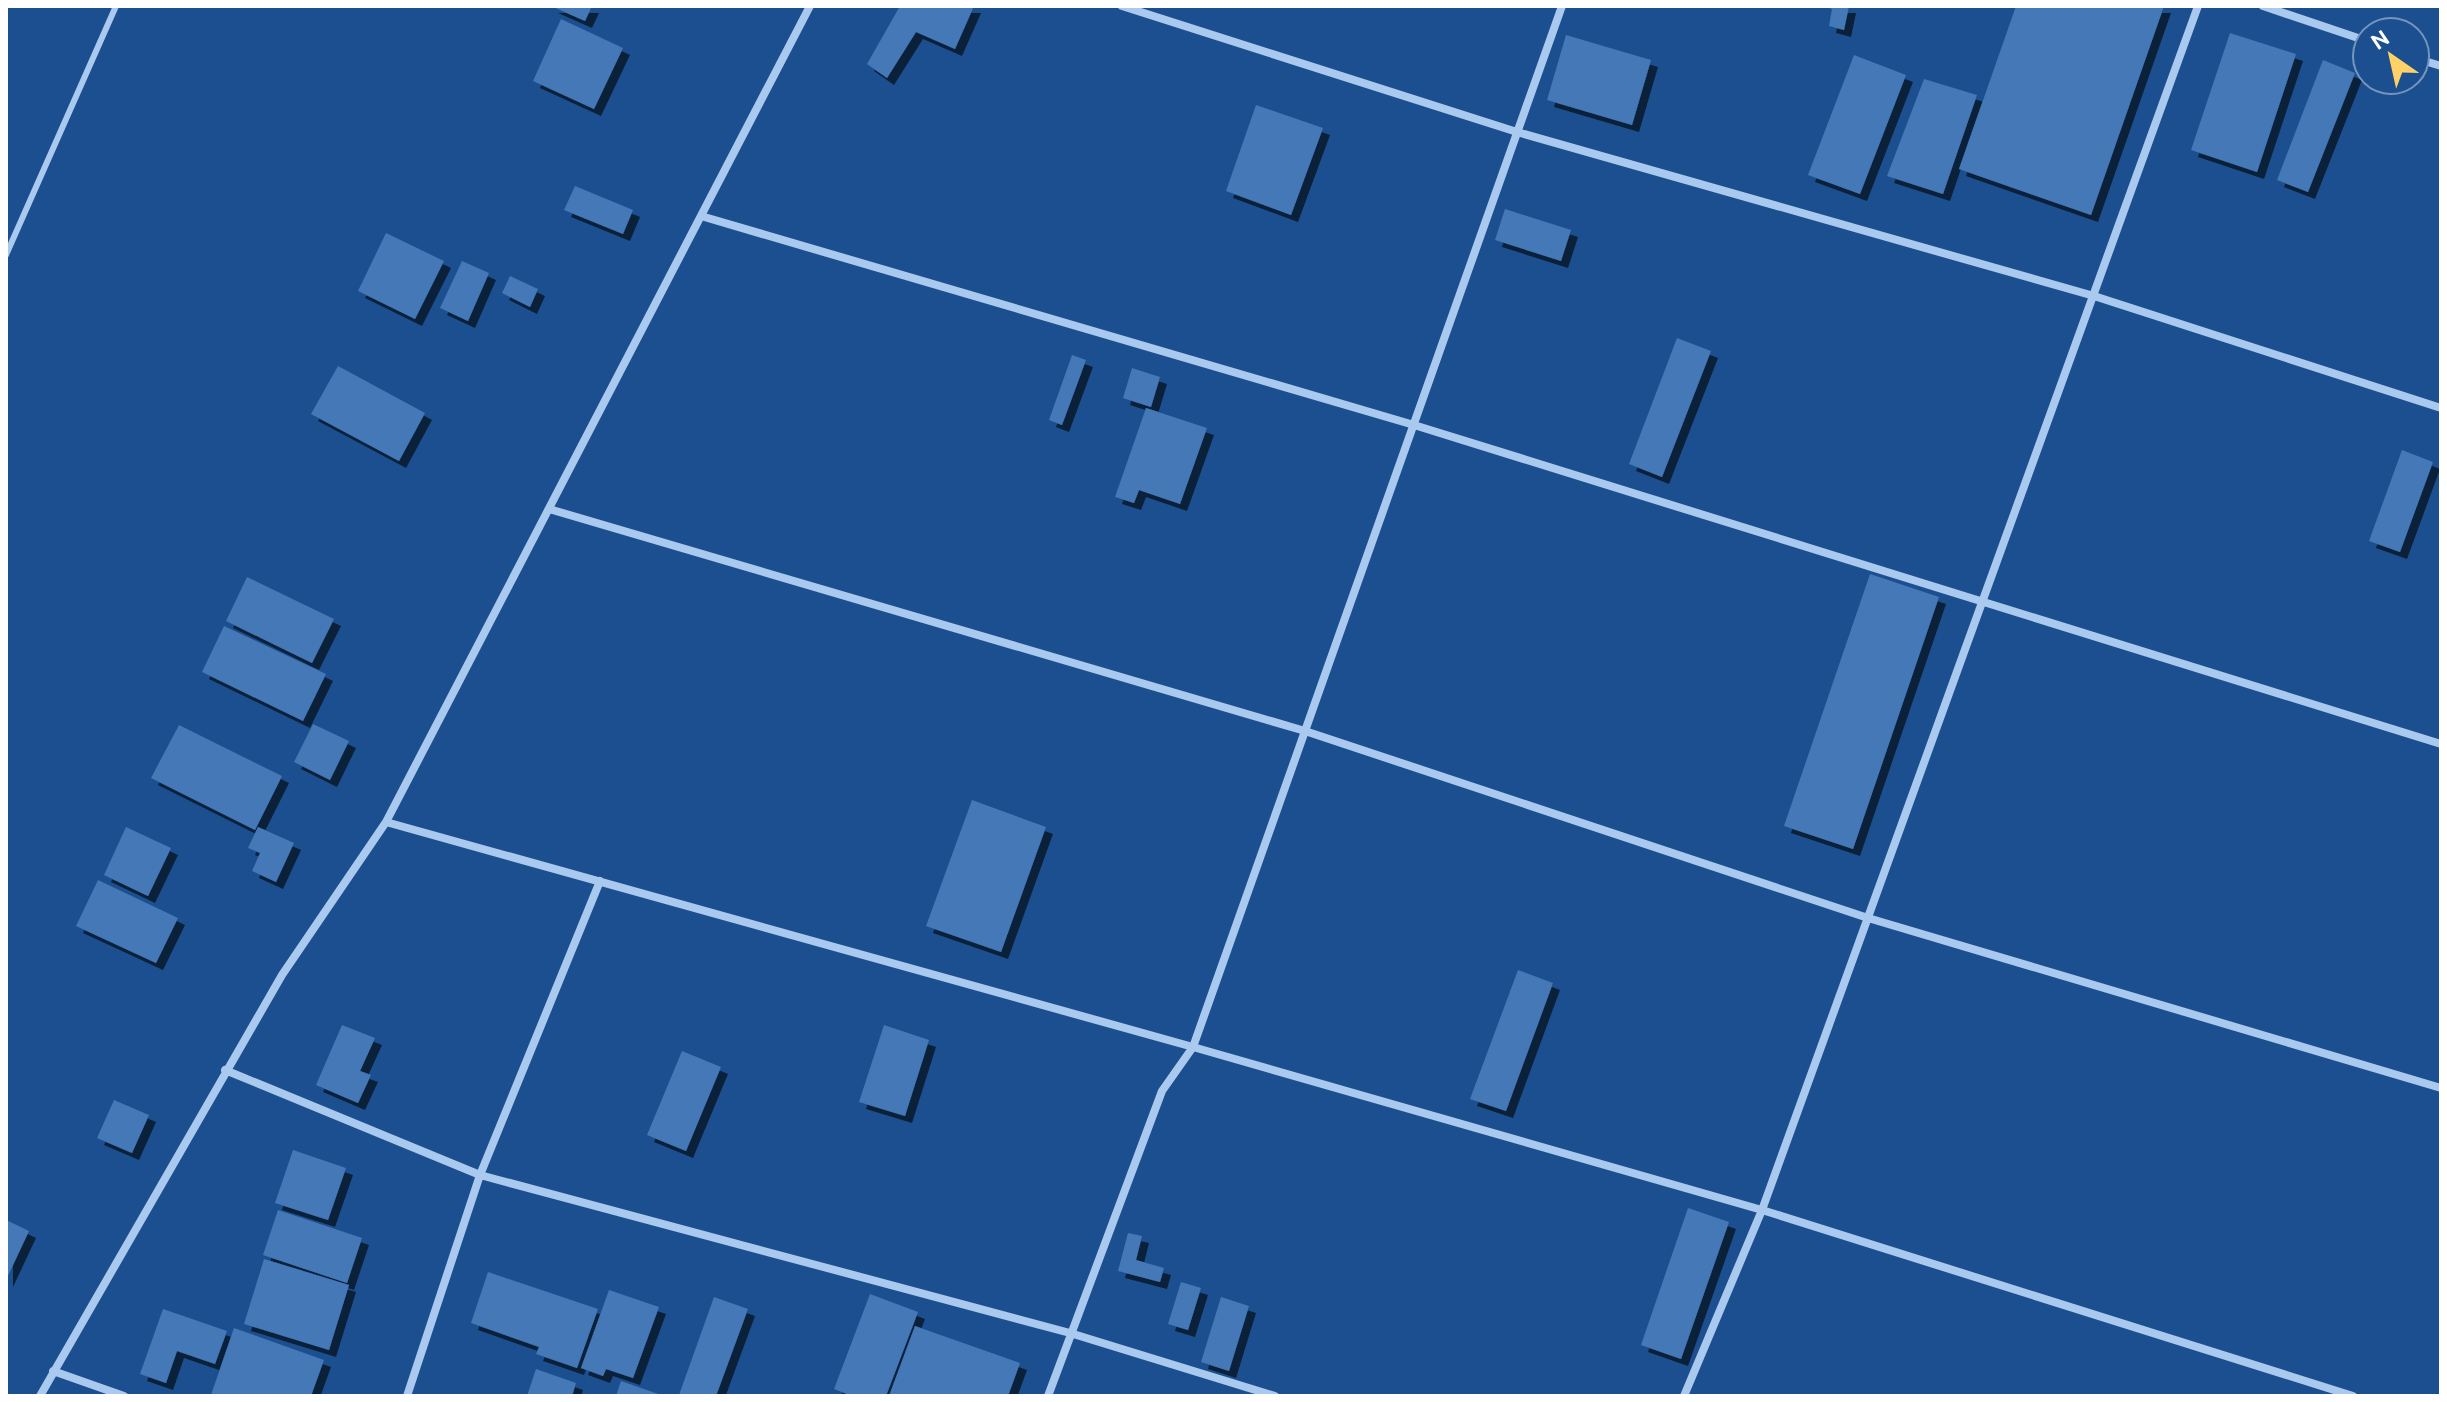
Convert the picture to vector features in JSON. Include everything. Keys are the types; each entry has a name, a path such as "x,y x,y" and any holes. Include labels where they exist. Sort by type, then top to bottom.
{"street":[{"path":"40,1396 282,975 386,822 810,6"},
{"path":"1122,6 1517,132 2094,296 2441,408"},
{"path":"1048,1396 1162,1091 1193,1047 1562,6"},
{"path":"1684,1396 1762,1210 2198,6"},
{"path":"2263,6 2351,36"},
{"path":"701,216 1414,425 2441,744"},
{"path":"549,509 1305,731 1868,918 2441,1088"},
{"path":"386,822 1193,1047 1762,1210 2353,1396"},
{"path":"407,1396 480,1175 600,881"},
{"path":"225,1070 480,1175 1070,1333 1275,1396"},
{"path":"53,1371 124,1396"}],"lane":[{"path":"6,255 116,6"}],"building":[{"path":"551,6 592,6 585,21"},
{"path":"900,6 974,6 955,49 916,32 887,78 867,64"},
{"path":"1824,6 1849,6 1844,30 1829,26 1832,9"},
{"path":"2016,6 2164,6 2091,215 1959,169"},
{"path":"561,19 623,48 594,109 533,81"},
{"path":"2230,33 2296,54 2257,172 2191,150"},
{"path":"1566,35 1651,60 1632,125 1547,100"},
{"path":"1854,55 1906,75 1860,194 1808,175"},
{"path":"2323,60 2351,71 2351,83 2308,192 2277,180"},
{"path":"1924,79 1977,95 1943,194 1887,176"},
{"path":"1256,105 1323,128 1291,215 1226,191"},
{"path":"575,186 633,210 623,234 564,210"},
{"path":"1505,209 1571,230 1561,261 1495,240"},
{"path":"386,233 444,261 415,319 358,291"},
{"path":"462,261 489,273 468,321 440,308"},
{"path":"510,276 538,289 530,307 502,293"},
{"path":"1677,338 1711,351 1662,477 1629,464"},
{"path":"1072,355 1086,360 1062,425 1049,420"},
{"path":"338,366 425,413 399,461 311,414"},
{"path":"1132,368 1160,377 1151,407 1123,398"},
{"path":"1146,408 1207,428 1180,504 1139,490 1134,503 1115,497"},
{"path":"2402,450 2433,462 2400,552 2369,541"},
{"path":"1870,574 1939,597 1853,849 1784,826"},
{"path":"247,577 334,619 312,663 226,621"},
{"path":"224,626 326,674 303,721 202,672"},
{"path":"313,724 349,741 330,780 294,762"},
{"path":"179,725 282,776 255,830 151,778"},
{"path":"972,800 1046,827 1001,952 926,926"},
{"path":"126,827 171,848 148,896 104,875"},
{"path":"258,827 294,843 276,882 252,871 260,853 248,848"},
{"path":"98,880 178,918 156,963 76,926"},
{"path":"1518,970 1553,983 1506,1111 1470,1099"},
{"path":"342,1025 375,1038 360,1071 371,1075 358,1103 316,1085"},
{"path":"884,1025 929,1040 905,1116 859,1102"},
{"path":"682,1051 721,1067 686,1151 647,1135"},
{"path":"114,1100 149,1115 132,1153 97,1138"},
{"path":"293,1150 346,1168 328,1220 275,1203"},
{"path":"1688,1208 1729,1222 1681,1359 1641,1345"},
{"path":"278,1210 362,1238 347,1283 263,1255"},
{"path":"6,1220 29,1231 6,1280"},
{"path":"1128,1233 1142,1236 1136,1260 1164,1268 1160,1282 1118,1271"},
{"path":"264,1259 349,1285 329,1350 244,1324"},
{"path":"488,1272 598,1309 577,1368 536,1354 539,1347 471,1323"},
{"path":"1181,1282 1201,1288 1188,1330 1168,1324"},
{"path":"609,1290 659,1307 633,1378 606,1369 603,1376 581,1368"},
{"path":"870,1294 918,1312 886,1396 852,1396 834,1389"},
{"path":"714,1297 748,1309 716,1396 679,1395"},
{"path":"1221,1297 1249,1306 1229,1371 1201,1362"},
{"path":"163,1309 227,1331 215,1364 177,1351 166,1383 140,1374"},
{"path":"915,1326 1020,1363 1008,1396 889,1396"},
{"path":"234,1328 324,1360 311,1396 211,1395"},
{"path":"536,1369 576,1383 572,1396 527,1396"},
{"path":"621,1381 664,1396 616,1396"}]}
